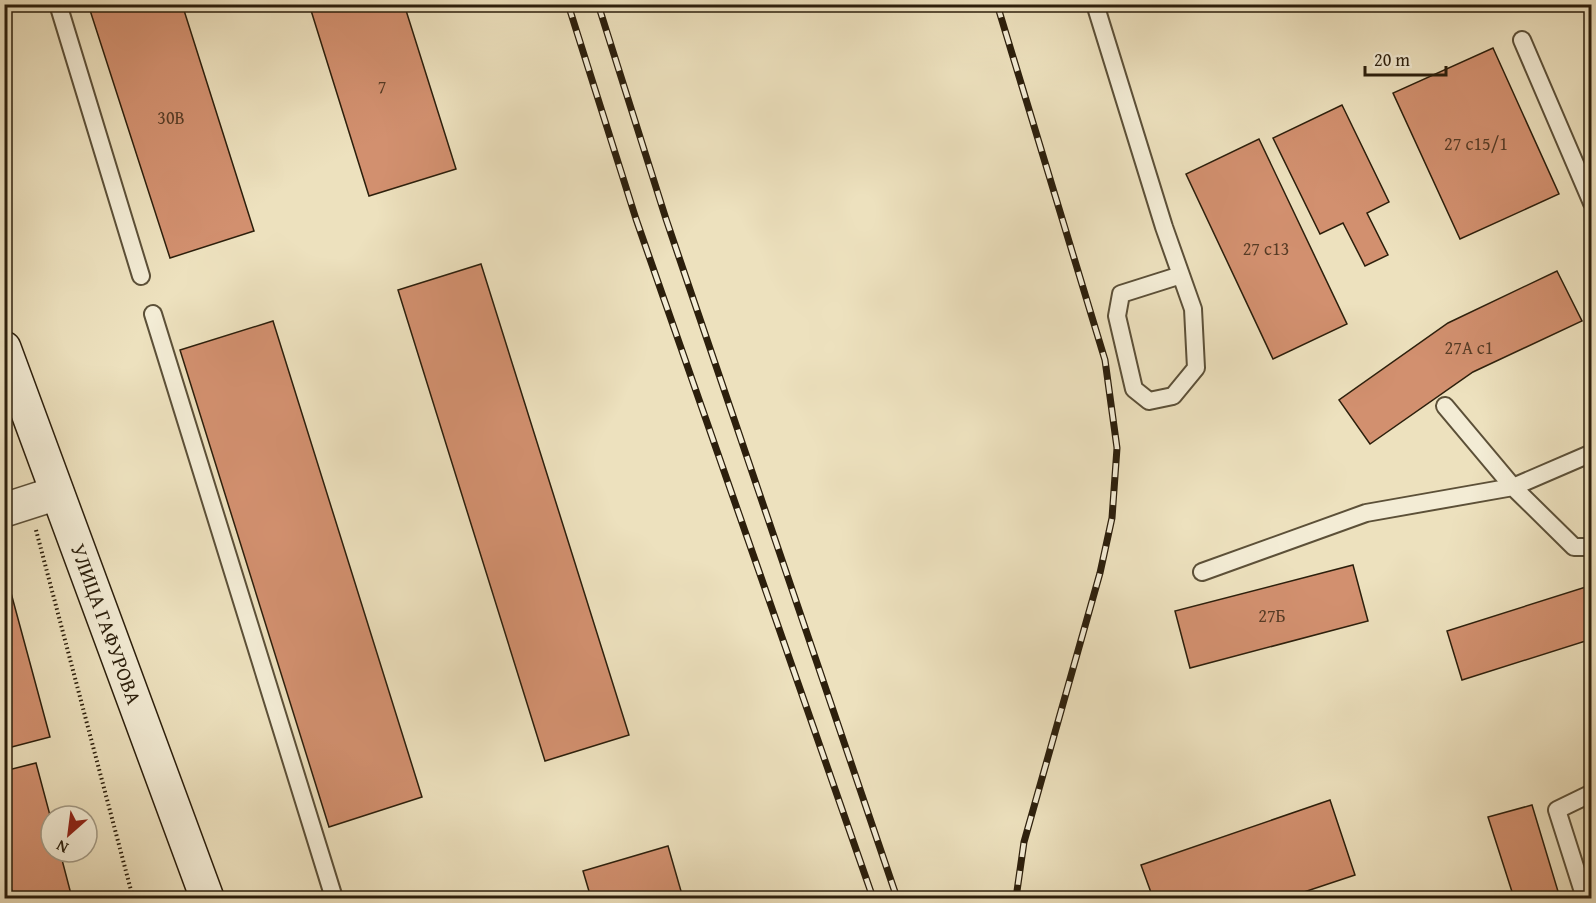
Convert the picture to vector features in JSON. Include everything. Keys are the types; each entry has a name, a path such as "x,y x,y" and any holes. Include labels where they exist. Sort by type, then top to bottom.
{"main road":[{"name":"УЛИЦА ГАФУРОВА","path":"5,351 30,502 207,898"}],"lane":[{"path":"58,4 141,276"},
{"path":"1095,4 1193,309 1196,368 1173,396 1149,401 1134,389 1117,316 1121,294 1181,275"},
{"path":"1522,40 1592,204"},
{"path":"153,314 334,898"},
{"path":"1445,406 1513,487 1574,547 1592,547"},
{"path":"1202,572 1366,513 1513,487 1592,453"},
{"path":"1585,898 1557,810 1592,793"}],"path":[{"path":"30,502 133,898"}],"building":[{"path":"88,4 182,4 254,231 170,258"},
{"path":"309,4 404,4 456,169 369,196"},
{"path":"1493,48 1559,194 1460,239 1393,93"},
{"path":"1342,105 1389,202 1367,213 1388,255 1365,266 1343,223 1320,234 1273,138"},
{"path":"1259,139 1347,324 1273,359 1186,174"},
{"path":"481,264 629,735 545,761 398,290"},
{"path":"1557,271 1582,321 1473,372 1370,444 1339,400 1448,323"},
{"path":"273,321 422,797 329,827 180,350"},
{"path":"1353,565 1368,621 1190,668 1175,611"},
{"path":"4,567 50,737 4,749"},
{"path":"1592,585 1592,639 1462,680 1447,631"},
{"path":"36,763 47,804 39,804 39,864 63,864 72,898 14,898 4,864 4,771"},
{"path":"1330,800 1355,875 1286,898 1153,898 1141,865"},
{"path":"1532,805 1560,898 1514,898 1488,817"},
{"path":"668,846 683,898 591,898 583,871"}],"railway":[{"path":"568,4 636,219 873,898"},
{"path":"598,4 666,219 897,898"},
{"path":"997,4 1105,360 1117,448 1112,518 1100,573 1024,842 1016,898"}]}
